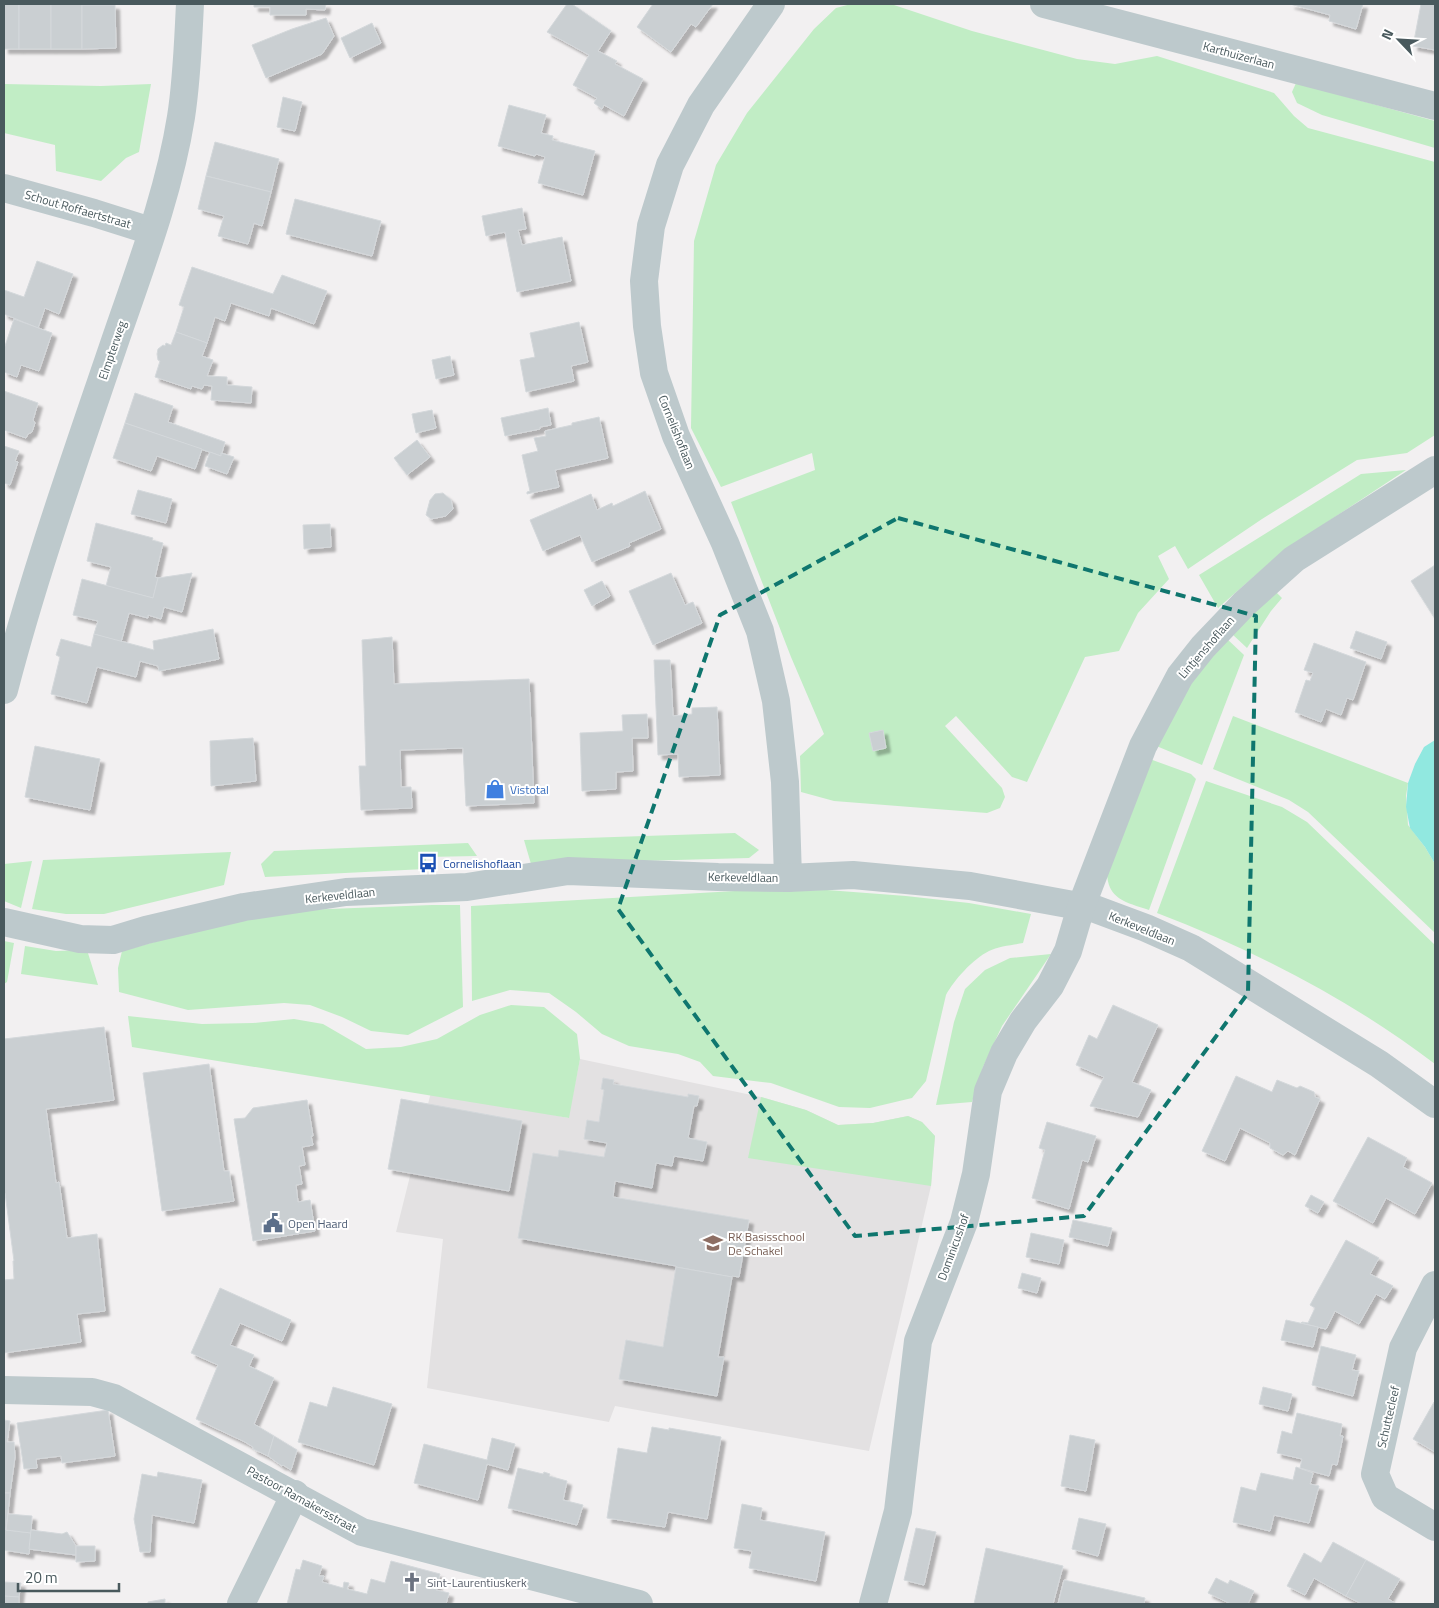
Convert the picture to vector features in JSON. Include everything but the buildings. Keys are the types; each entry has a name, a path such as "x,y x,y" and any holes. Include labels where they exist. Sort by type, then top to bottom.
{"street":[{"name":"Elmpterweg","path":"4,690 21,623 47,541 170,174 181,116 188,55 190,4"},
{"name":"Cornelishoflaan","path":"771,4 701,105 670,165 651,226 644,281 647,326 654,373 676,436 725,542 762,640 776,701 785,782 788,878"},
{"name":"Karthuizerlaan","path":"1044,4 1435,106"},
{"name":"Schout Roffaertstraat","path":"4,188 151,231"},
{"name":"Lintjenshoflaan","path":"1081,907 1143,746 1180,676 1203,647 1244,604 1294,560 1435,470"},
{"name":"Kerkeveldlaan","path":"4,922 80,939 113,940 146,930 244,907 346,892 467,887 568,871 788,878 853,875 970,886 1096,909 1191,948 1379,1064 1435,1104"},
{"name":"Dominicushof","path":"873,1604 898,1511 918,1341 964,1222 976,1174 988,1091 1004,1053 1023,1022 1050,986 1068,951 1081,907"},
{"name":"Schuttecleef","path":"1435,1285 1403,1348 1375,1474 1385,1497 1435,1527"},
{"name":"Pastoor Ramakersstraat","path":"4,1390 92,1392 114,1398 295,1494 362,1532 639,1604"},
{"path":"241,1604 295,1494"}],"highlighted area":[{"path":"898,518 1256,616 1248,993 1084,1216 855,1236 618,909 720,615"}],"shaded area":[{"path":"580,1059 761,1097 806,1110 838,1125 873,1123 908,1116 922,1122 935,1136 931,1186 869,1451 615,1406 609,1422 427,1388 443,1239 396,1232 432,1088 568,1118"}],"green space":[{"path":"851,4 891,4 972,31 1077,59 1115,64 1157,56 1274,93 1294,116 1308,128 1435,162 1435,435 1407,453 1357,460 1262,519 1188,569 1175,546 1158,556 1169,579 1138,613 1119,651 1085,657 1027,782 1012,777 956,716 945,726 1002,788 1005,797 1000,808 987,813 834,801 801,792 800,756 824,734 791,657 731,502 815,470 812,453 721,487 691,428 694,241 716,165 747,113 814,29 836,8"},
{"path":"1296,83 1435,121 1435,148 1322,115 1297,103 1292,92"},
{"path":"4,84 101,86 151,84 139,152 126,158 101,181 56,171 55,145 4,133"},
{"path":"1406,470 1282,552 1218,608 1199,575 1361,474"},
{"path":"1275,591 1282,598 1271,611 1247,648 1231,633"},
{"path":"1226,638 1244,655 1202,765 1154,745 1195,676"},
{"path":"1233,716 1408,783 1406,796 1408,825 1435,864 1435,933 1308,812 1289,800 1213,769"},
{"path":"1147,758 1191,774 1196,779 1149,910 1119,898 1110,887 1107,869"},
{"path":"1206,781 1282,807 1307,822 1435,945 1435,1064 1370,1019 1302,979 1230,944 1157,913"},
{"path":"735,833 759,850 749,858 531,864 524,840"},
{"path":"468,843 477,856 426,857 425,869 265,877 261,864 274,851"},
{"path":"231,852 224,885 104,914 66,914 32,909 43,860"},
{"path":"32,861 21,908 4,901 4,864"},
{"path":"827,890 969,903 1031,914 1023,943 989,951 964,970 949,989 926,1081 912,1098 870,1108 839,1107 771,1083 713,1076 700,1062 678,1054 629,1046 602,1034 549,993 510,990 472,1001 471,906 735,891"},
{"path":"460,905 463,1007 408,1035 371,1031 342,1017 310,1005 284,1003 188,1010 119,992 118,968 122,951 212,926 303,910"},
{"path":"4,941 14,943 7,982 4,984"},
{"path":"25,946 56,951 87,950 98,985 21,974"},
{"path":"1051,954 1002,1026 983,1067 972,1102 936,1105 954,1022 965,989 985,970 1010,958"},
{"path":"511,1005 544,1007 577,1034 580,1059 569,1118 132,1047 128,1016 202,1024 253,1023 294,1019 323,1024 366,1049 401,1047 437,1039 480,1015"},
{"path":"761,1097 806,1110 838,1125 873,1123 908,1116 922,1122 935,1136 931,1186 748,1158"}],"water":[{"path":"1435,740 1435,864 1410,828 1406,807 1408,783 1415,764 1424,747"}],"place":[{"name":"Vistotal","path":"495,789"},
{"name":"Cornelishoflaan","path":"428,863"},
{"name":"Open Haard","path":"273,1223"},
{"name":"RK Basisschool De Schakel","path":"713,1243"},
{"name":"Sint-Laurentiuskerk","path":"412,1582"}]}
